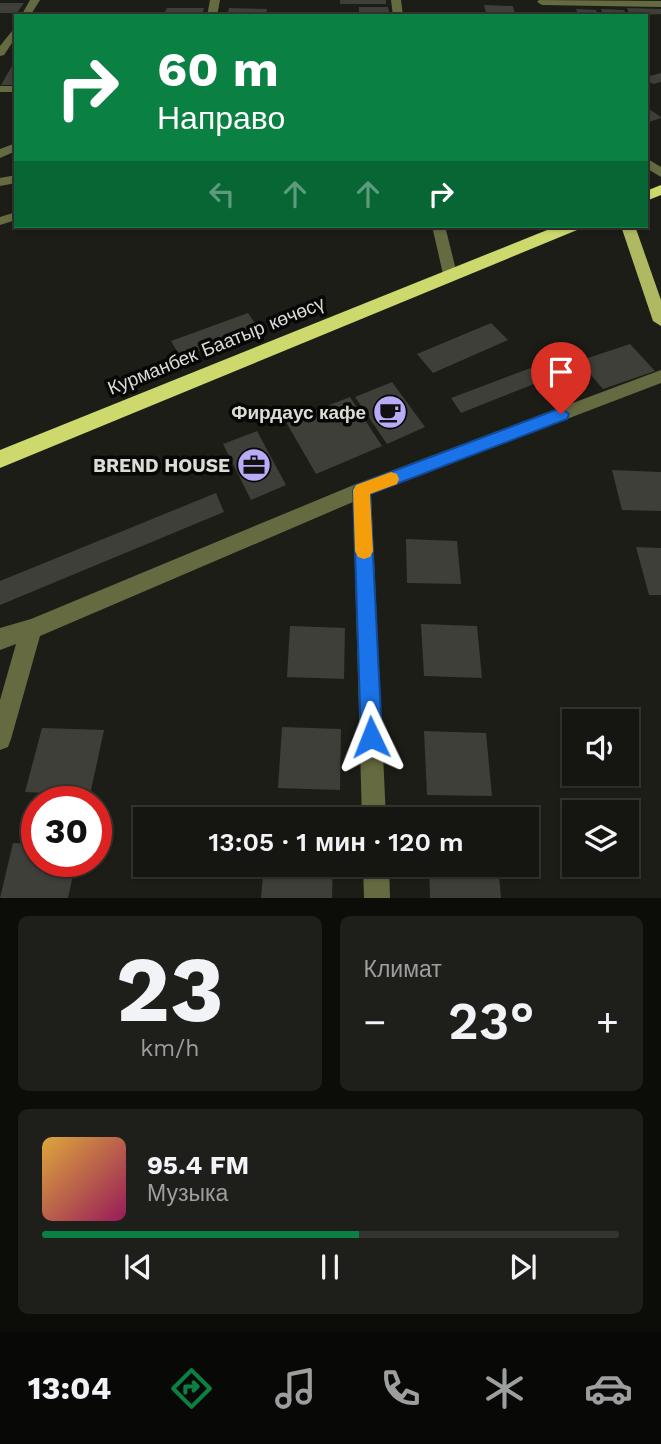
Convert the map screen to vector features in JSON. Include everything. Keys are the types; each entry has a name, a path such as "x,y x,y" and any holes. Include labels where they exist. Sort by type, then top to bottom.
{"highway":[{"name":"Курманбек Баатыр көчөсү","path":"0,459 565,228"}],"main road":[{"path":"629,228 661,320"}],"street":[{"path":"542,1 661,4"},
{"path":"0,53 14,32"},
{"path":"438,228 450,274"},
{"path":"0,639 31,629 362,490 661,376"},
{"path":"362,490 374,807"},
{"path":"0,738 31,629"},
{"path":"376,877 377,898"}],"building":[{"path":"340,0 386,0 386,4 340,4"},
{"path":"0,3 24,3 17,13 0,13"},
{"path":"484,5 513,6 515,14 486,13"},
{"path":"359,7 388,7 390,14 369,14 359,13"},
{"path":"167,8 204,8 202,14 164,14"},
{"path":"229,8 267,9 266,14 228,14"},
{"path":"627,8 661,9 661,14 629,14"},
{"path":"576,9 596,10 598,14 577,14"},
{"path":"601,9 624,10 626,14 602,14"},
{"path":"14,62 14,85 1,85"},
{"path":"661,73 661,82 653,84 648,81 648,76"},
{"path":"648,108 661,117 648,122"},
{"path":"248,313 259,329 181,358 171,341"},
{"path":"491,323 508,340 433,373 417,354"},
{"path":"630,344 655,371 603,389 579,361"},
{"path":"565,355 577,367 461,413 451,398"},
{"name":"Фирдаус кафе","path":"392,382 425,427 387,444 355,397"},
{"path":"350,397 382,446 316,474 286,422"},
{"name":"BREND HOUSE","path":"257,431 286,485 251,500 223,444"},
{"path":"612,470 661,472 661,511 622,510"},
{"path":"216,493 224,512 0,605 0,581"},
{"path":"406,539 457,541 461,584 407,583"},
{"path":"636,547 661,548 661,595 649,595"},
{"path":"421,624 477,626 482,678 424,676"},
{"path":"290,626 345,628 344,679 287,677"},
{"path":"282,727 341,729 340,790 278,788"},
{"path":"42,728 104,730 92,786 27,786"},
{"path":"424,731 486,733 492,796 427,795"},
{"path":"13,843 21,843 21,877 73,877 68,898 0,898"},
{"path":"263,877 333,877 332,898 261,898"},
{"path":"429,877 499,877 501,898 430,898"}],"slow traffic":[{"path":"364,551 362,490 391,479"}],"place":[{"name":"Фирдаус кафе","path":"390,412"},
{"name":"BREND HOUSE","path":"254,465"}],"route":[{"path":"371,737 362,490 561,414"}]}
